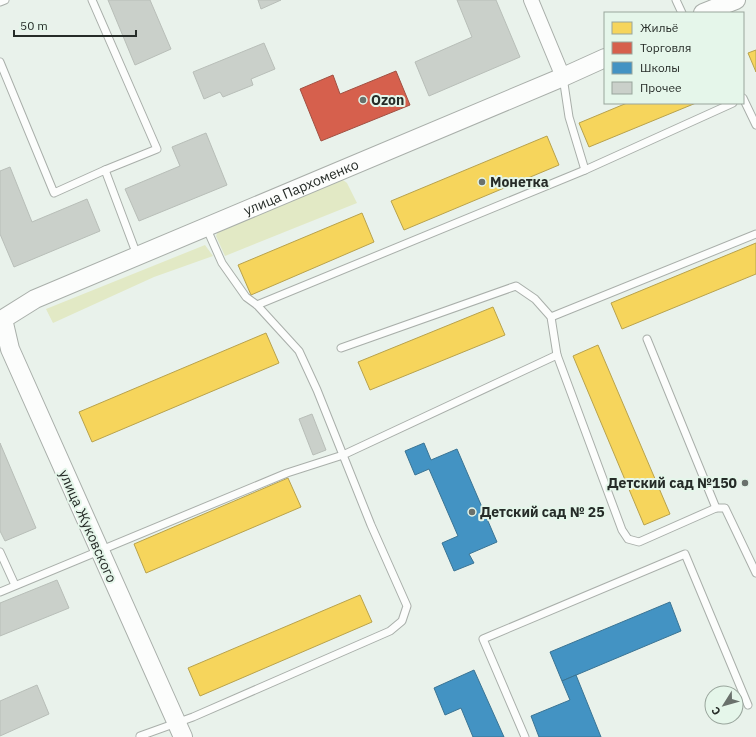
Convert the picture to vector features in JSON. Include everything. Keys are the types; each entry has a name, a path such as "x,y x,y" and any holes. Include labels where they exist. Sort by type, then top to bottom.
{"street":[{"path":"531,0 563,78"},
{"path":"707,12 736,0"},
{"name":"улица Пархоменко","path":"1,318 34,299 205,226 563,78 604,58"},
{"name":"улица Жуковского","path":"1,318 10,349 98,550 180,730"}],"lane":[{"path":"0,2 5,0"},
{"path":"0,62 54,192 157,149 92,0"},
{"path":"676,0 682,12"},
{"path":"563,78 569,117 585,170"},
{"path":"744,100 756,125"},
{"path":"257,305 585,170 731,104"},
{"path":"105,170 138,255"},
{"path":"141,737 159,728 180,730 193,717 390,631 402,621 407,606 343,455 318,390 299,351 257,305 246,297 222,263 205,226"},
{"path":"551,317 756,234"},
{"path":"341,348 516,286 535,299 551,317 557,355 622,530 628,539 639,542 716,508 725,508 756,573"},
{"path":"647,339 716,508"},
{"path":"0,592 286,473 343,455 557,355"},
{"path":"0,552 15,585"},
{"path":"525,737 483,640 685,554 748,705"}],"green space":[{"path":"343,180 347,183 357,203 225,256 216,236 220,227"},
{"path":"205,245 213,256 154,277 53,323 46,309"}],"building: Жильё":[{"path":"756,50 756,72 748,53"},
{"path":"625,104 694,104 589,147 579,123"},
{"path":"547,136 559,165 404,230 391,201"},
{"path":"362,213 374,242 251,295 238,265"},
{"path":"756,243 756,274 622,329 611,303"},
{"path":"493,307 505,335 370,390 358,362"},
{"path":"266,333 279,363 92,442 79,412"},
{"path":"598,345 670,514 644,525 573,356"},
{"path":"288,478 301,507 146,573 134,544"},
{"path":"360,595 372,622 200,696 188,668"}],"building: Торговля":[{"path":"396,71 410,105 321,141 300,89 333,75 340,94"}],"building: Школы":[{"path":"424,443 431,460 457,449 497,542 469,554 474,563 454,571 442,543 458,536 429,469 415,475 405,451"},
{"path":"670,602 681,631 562,681 550,652"},
{"path":"474,670 504,737 473,737 461,708 445,715 434,688"},
{"path":"576,675 601,737 539,737 531,716 570,700 562,681"}],"building: Прочее":[{"path":"108,0 150,0 171,49 135,65"},
{"path":"258,0 281,0 261,9"},
{"path":"457,0 496,0 520,57 429,96 415,62 472,37"},
{"path":"264,43 275,69 251,79 253,85 223,97 220,92 204,99 193,72"},
{"path":"206,133 227,185 139,221 125,189 180,166 172,147"},
{"path":"10,167 32,222 87,199 100,231 14,267 0,234 0,171"},
{"path":"312,414 326,450 313,455 299,419"},
{"path":"0,443 36,528 5,541 0,531"},
{"path":"57,580 69,608 0,636 0,603"},
{"path":"37,685 49,714 0,736 0,701"}],"place":[{"name":"Ozon","path":"363,100"},
{"name":"Монетка","path":"482,182"},
{"name":"Детский сад №150","path":"745,483"},
{"name":"Детский сад № 25","path":"472,512"}]}
